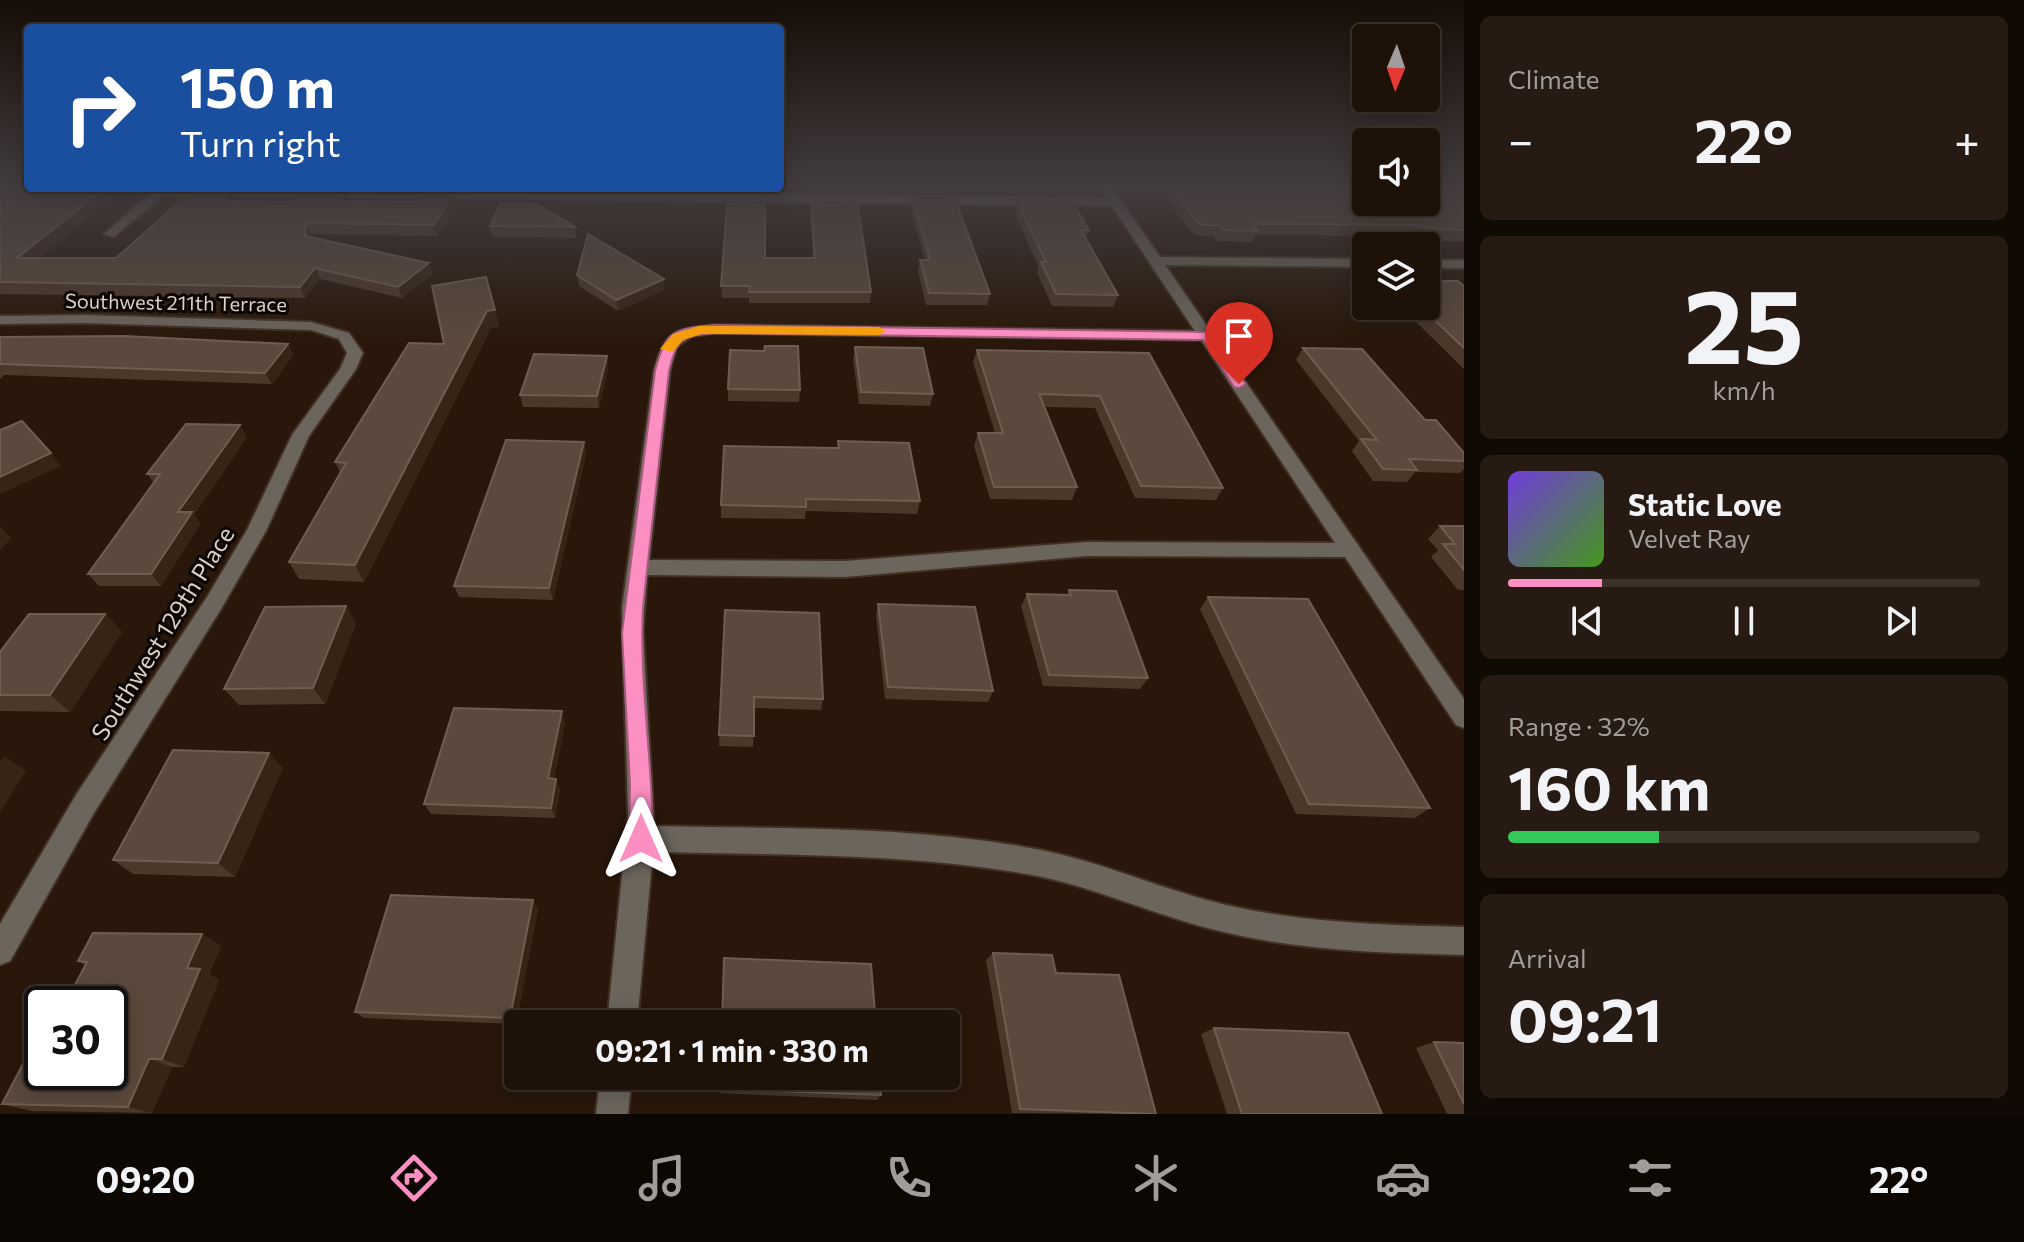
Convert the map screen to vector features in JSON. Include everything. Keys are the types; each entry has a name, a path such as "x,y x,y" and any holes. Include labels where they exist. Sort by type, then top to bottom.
{"street":[{"path":"1140,238 1464,718"},
{"path":"1156,261 1352,263"},
{"path":"1440,264 1464,264"},
{"name":"Southwest 211th Terrace","path":"0,320 289,324 326,328 349,339"},
{"path":"623,1010 641,839 641,784 631,633 669,345 688,332 715,329 1207,336"},
{"name":"Southwest 129th Place","path":"0,951 85,804 239,561 301,435 353,360 354,347 349,339"},
{"path":"638,567 845,569 1087,549 1351,550"},
{"path":"641,839 910,846 973,852 1033,862 1220,917 1280,930 1332,938 1464,941"},
{"path":"612,1114 615,1090"}],"building":[{"path":"0,238 42,238 17,258 116,258 139,238 314,238 429,263 398,287 315,268 300,287 0,282"},
{"path":"587,238 595,238 664,279 616,300 577,275"},
{"path":"725,238 765,238 765,258 815,258 814,238 863,238 871,292 749,292 750,286 721,286"},
{"path":"924,238 969,238 990,294 929,293 920,260 930,260"},
{"path":"1034,238 1086,238 1118,295 1056,294 1041,262 1046,262"},
{"path":"486,277 495,310 487,311 355,565 289,562 346,463 335,462 409,343 444,344 432,286"},
{"path":"1440,281 1458,281 1464,286 1464,348 1435,320 1440,320"},
{"path":"124,336 288,344 265,373 0,364 0,337"},
{"path":"765,346 798,346 800,390 728,389 730,350 764,351"},
{"path":"855,347 923,348 933,394 861,392"},
{"path":"1303,348 1362,349 1425,420 1436,420 1464,453 1464,461 1409,459 1417,470 1383,469 1361,439 1377,440"},
{"path":"977,350 1149,353 1223,488 1141,486 1100,396 1039,394 1077,487 994,487 978,433 1003,433"},
{"path":"534,354 607,356 597,396 520,395"},
{"path":"22,421 51,453 0,477 0,430"},
{"path":"186,424 240,425 178,512 192,512 151,574 88,574 160,474 147,474"},
{"path":"506,440 584,442 549,588 454,586"},
{"path":"838,441 909,443 920,501 806,499 806,507 721,505 724,446 839,448"},
{"path":"1440,526 1464,526 1464,570 1443,544 1455,544"},
{"path":"1069,590 1116,591 1148,678 1049,675 1027,594 1071,595"},
{"path":"1208,597 1308,599 1430,808 1309,804"},
{"path":"878,604 975,607 993,691 888,687"},
{"path":"346,606 313,688 224,689 265,607"},
{"path":"725,610 819,613 823,699 754,697 754,736 719,735"},
{"path":"29,614 105,614 50,695 0,695 0,652"},
{"path":"454,708 562,711 548,778 556,779 551,808 424,804"},
{"path":"173,750 269,753 218,863 113,860"},
{"path":"391,895 533,900 512,1010 504,1010 504,1018 355,1012"},
{"path":"93,933 202,934 187,968 200,969 162,1059 149,1059 128,1107 2,1104 24,1062 24,1090 128,1090 128,986 74,986 87,962 78,961"},
{"path":"993,953 1052,955 1056,973 1119,975 1156,1114 1020,1109"},
{"path":"724,958 871,964 875,1010 722,1010"},
{"path":"1214,1028 1348,1033 1382,1114 1242,1114"},
{"path":"1434,1042 1464,1043 1464,1104"},
{"path":"746,1090 881,1090 881,1095"}],"slow traffic":[{"path":"667,349 678,337 699,330 879,331"}],"route":[{"path":"641,839 641,784 631,633 662,371 669,345 678,337 688,332 715,329 1207,336 1239,384"}]}
